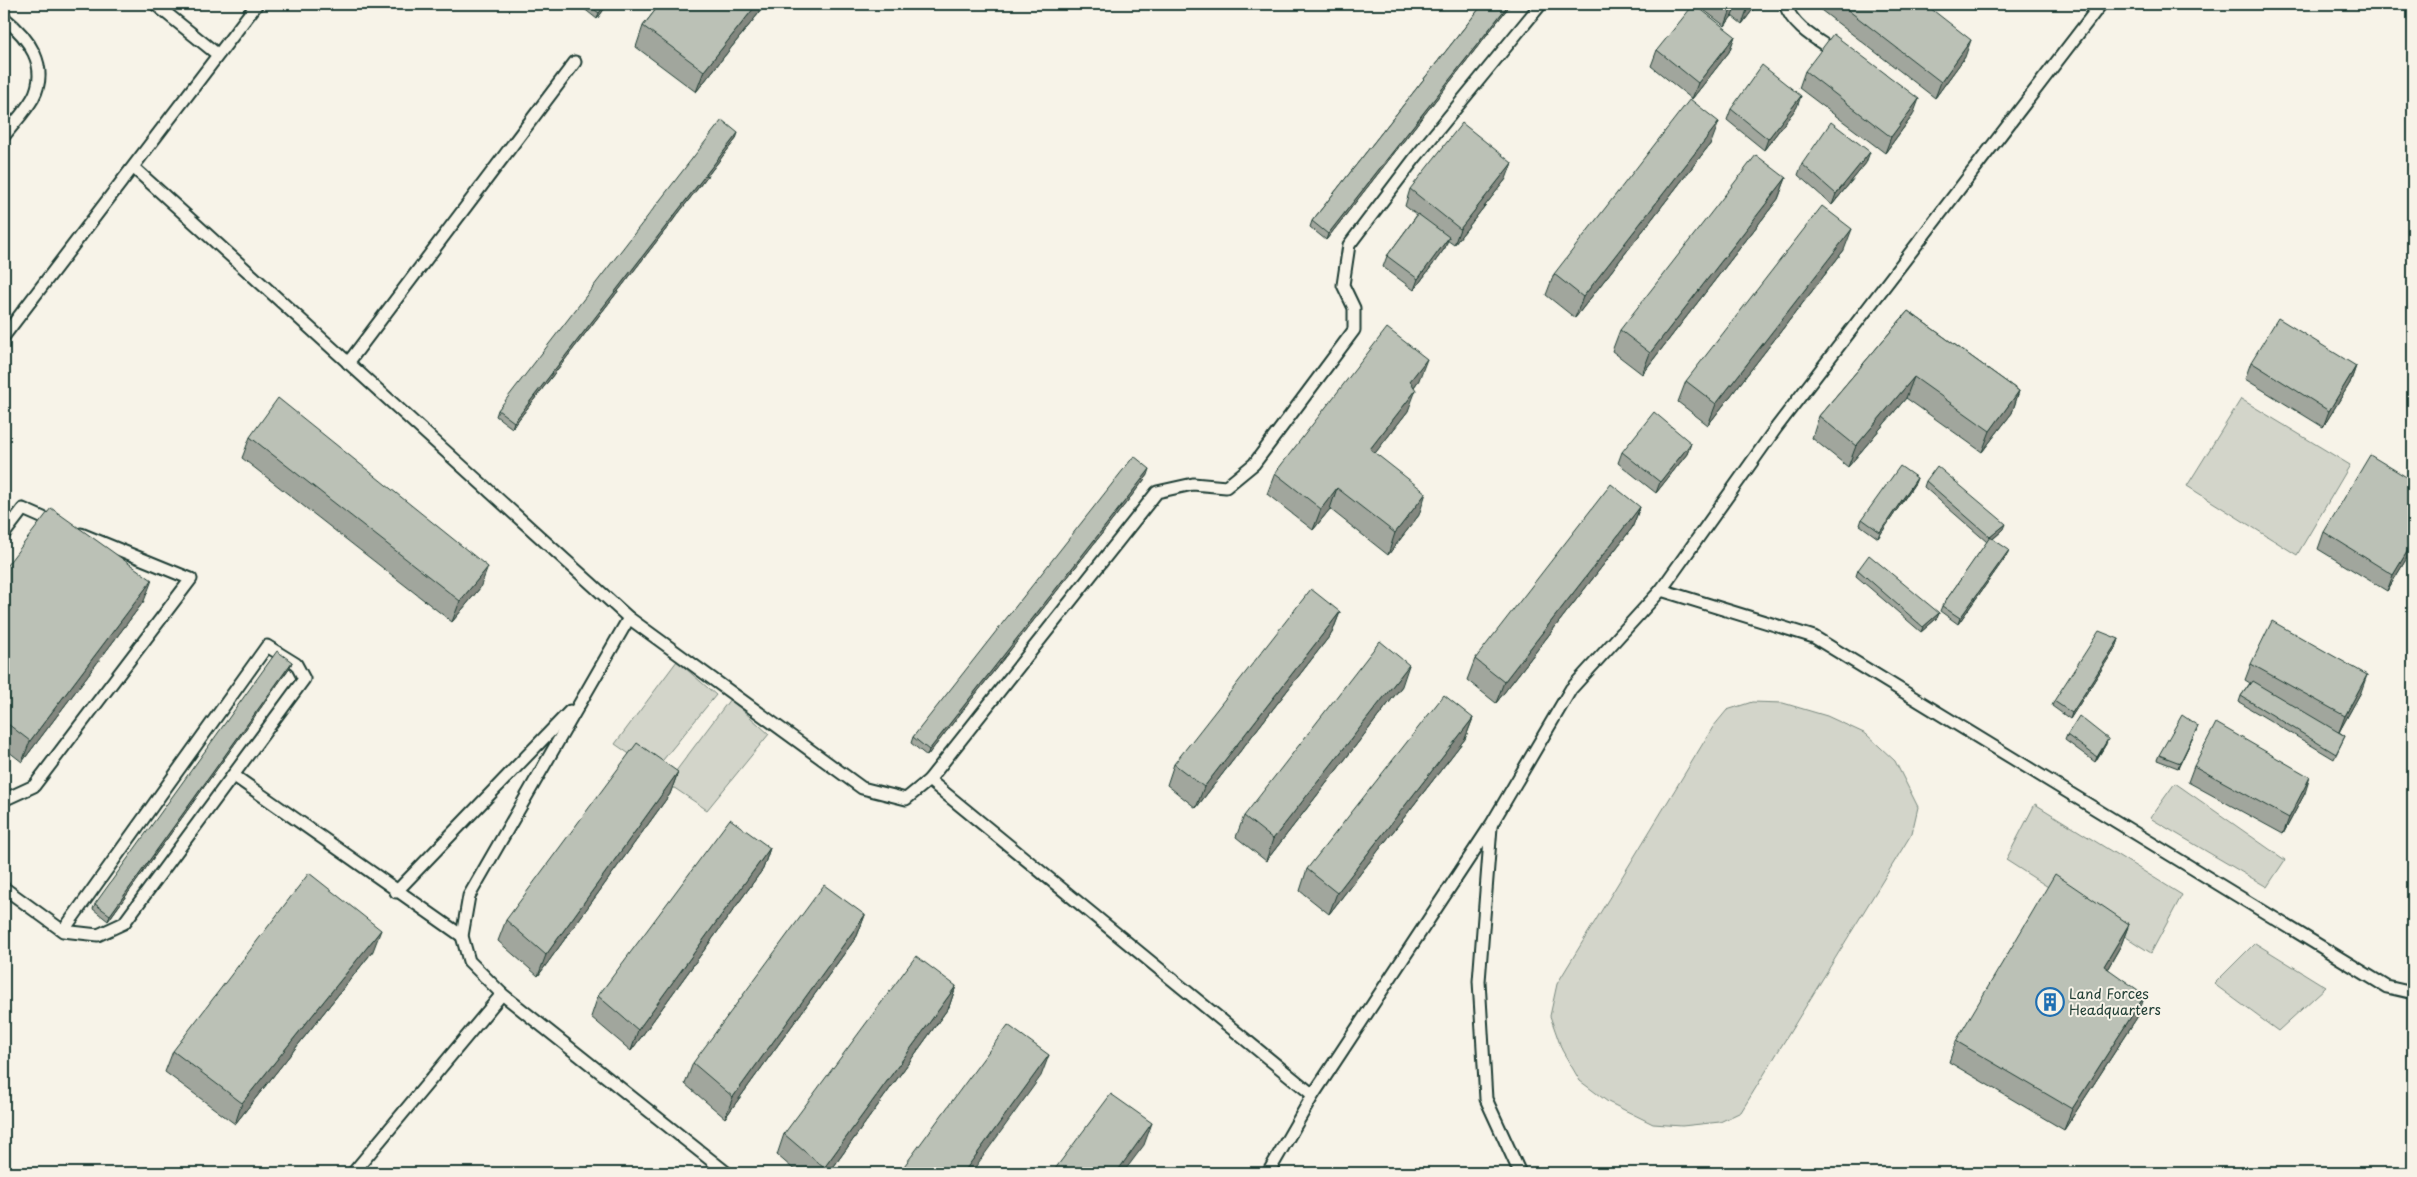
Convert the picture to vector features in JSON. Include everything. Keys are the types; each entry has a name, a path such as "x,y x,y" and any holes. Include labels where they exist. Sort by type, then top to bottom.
{"lane":[{"path":"155,4 217,54"},
{"path":"4,336 134,168 217,54 257,4"},
{"path":"134,168 629,618 862,788 906,799 929,780 1157,492 1193,484 1226,487 1254,464 1354,330 1354,308 1343,285 1349,244 1415,158 1541,4"},
{"path":"1785,4 1788,14 1795,22 1850,62"},
{"path":"1268,1173 1313,1095 1491,825 1571,689 1661,590 1776,428 2101,4"},
{"path":"4,18 28,40 37,58 38,78 33,98 4,136"},
{"path":"348,363 575,62"},
{"path":"4,534 23,510 191,579 34,786 8,798 4,796"},
{"path":"1661,590 1814,638 2387,987 2413,993"},
{"path":"629,618 468,896 462,936 468,961 502,994 727,1173"},
{"path":"4,888 63,931 98,935 124,923 304,679 296,664 266,646 63,931"},
{"path":"396,892 583,697"},
{"path":"233,775 396,892 462,936"},
{"path":"929,780 1313,1095"},
{"path":"1491,825 1479,981 1486,1099 1520,1173"},
{"path":"353,1173 502,994"}],"shaded area":[{"path":"2241,399 2350,465 2297,555 2187,486"},
{"path":"677,661 716,695 654,771 615,744"},
{"path":"730,699 769,734 707,810 667,783"},
{"path":"1752,702 1783,703 1827,716 1866,734 1895,761 1918,807 1912,833 1741,1112 1720,1122 1682,1126 1653,1124 1608,1102 1580,1081 1562,1050 1550,1016 1557,984 1713,727 1727,710"},
{"path":"2175,783 2285,860 2267,887 2150,818"},
{"path":"2035,804 2182,895 2151,953 2006,860"},
{"path":"2255,943 2326,987 2278,1031 2214,984"}],"building":[{"path":"587,4 606,4 599,13"},
{"path":"660,4 757,4 704,71 643,26"},
{"path":"1483,4 1509,4 1328,234 1312,221"},
{"path":"1694,4 1735,36 1698,83 1657,50"},
{"path":"1840,4 1925,4 1971,40 1941,82"},
{"path":"1833,34 1919,99 1891,137 1805,71"},
{"path":"1762,65 1801,96 1768,139 1731,109"},
{"path":"4,67 8,71 4,77"},
{"path":"1690,99 1719,122 1583,297 1554,274"},
{"path":"722,120 738,133 514,422 498,410"},
{"path":"1831,122 1870,152 1836,194 1802,164"},
{"path":"1462,123 1512,163 1460,229 1410,189"},
{"path":"1756,155 1786,178 1650,353 1620,330"},
{"path":"1822,206 1852,229 1716,404 1686,381"},
{"path":"1418,214 1449,237 1418,279 1387,256"},
{"path":"1908,311 2019,391 1990,431 1914,377 1856,446 1819,416"},
{"path":"2278,318 2356,366 2329,411 2251,362"},
{"path":"1387,328 1427,359 1410,381 1416,390 1370,449 1426,493 1395,533 1337,488 1321,509 1275,473"},
{"path":"278,398 488,567 460,601 250,437"},
{"path":"1654,412 1691,443 1660,482 1622,452"},
{"path":"2370,455 2413,481 2413,542 2393,575 2324,532"},
{"path":"1134,456 1150,469 929,750 913,737"},
{"path":"1900,466 1917,478 1880,532 1862,519"},
{"path":"1937,466 2006,524 1990,537 1926,481"},
{"path":"1611,484 1640,507 1504,682 1475,659"},
{"path":"51,508 152,580 30,741 4,721 4,569"},
{"path":"1990,537 2009,550 1960,618 1942,606"},
{"path":"1869,555 1939,613 1923,627 1858,570"},
{"path":"1311,589 1340,612 1204,787 1174,764"},
{"path":"2272,621 2367,675 2345,716 2251,664"},
{"path":"2099,631 2119,639 2072,713 2054,701"},
{"path":"1380,641 1409,665 1273,839 1244,816"},
{"path":"277,651 292,662 110,915 95,904"},
{"path":"2252,681 2345,736 2336,754 2241,696"},
{"path":"1444,695 1473,718 1337,893 1307,869"},
{"path":"2182,715 2198,726 2180,763 2159,755"},
{"path":"2079,716 2108,739 2097,757 2067,735"},
{"path":"2216,723 2310,777 2289,818 2194,766"},
{"path":"637,743 678,772 546,955 506,920"},
{"path":"730,819 770,848 638,1030 598,996"},
{"path":"309,873 381,930 242,1103 173,1051"},
{"name":"Land Forces Headquarters","path":"2055,874 2129,924 2104,966 2145,995 2072,1109 1956,1041"},
{"path":"824,885 865,915 733,1097 693,1063"},
{"path":"916,956 956,986 824,1168 784,1134"},
{"path":"1008,1025 1049,1055 963,1173 899,1173"},
{"path":"1111,1094 1152,1123 1116,1173 1052,1173"},
{"path":"1759,1168 1767,1173 1756,1173"}],"place":[{"name":"Land Forces Headquarters","path":"2050,1002"}]}
